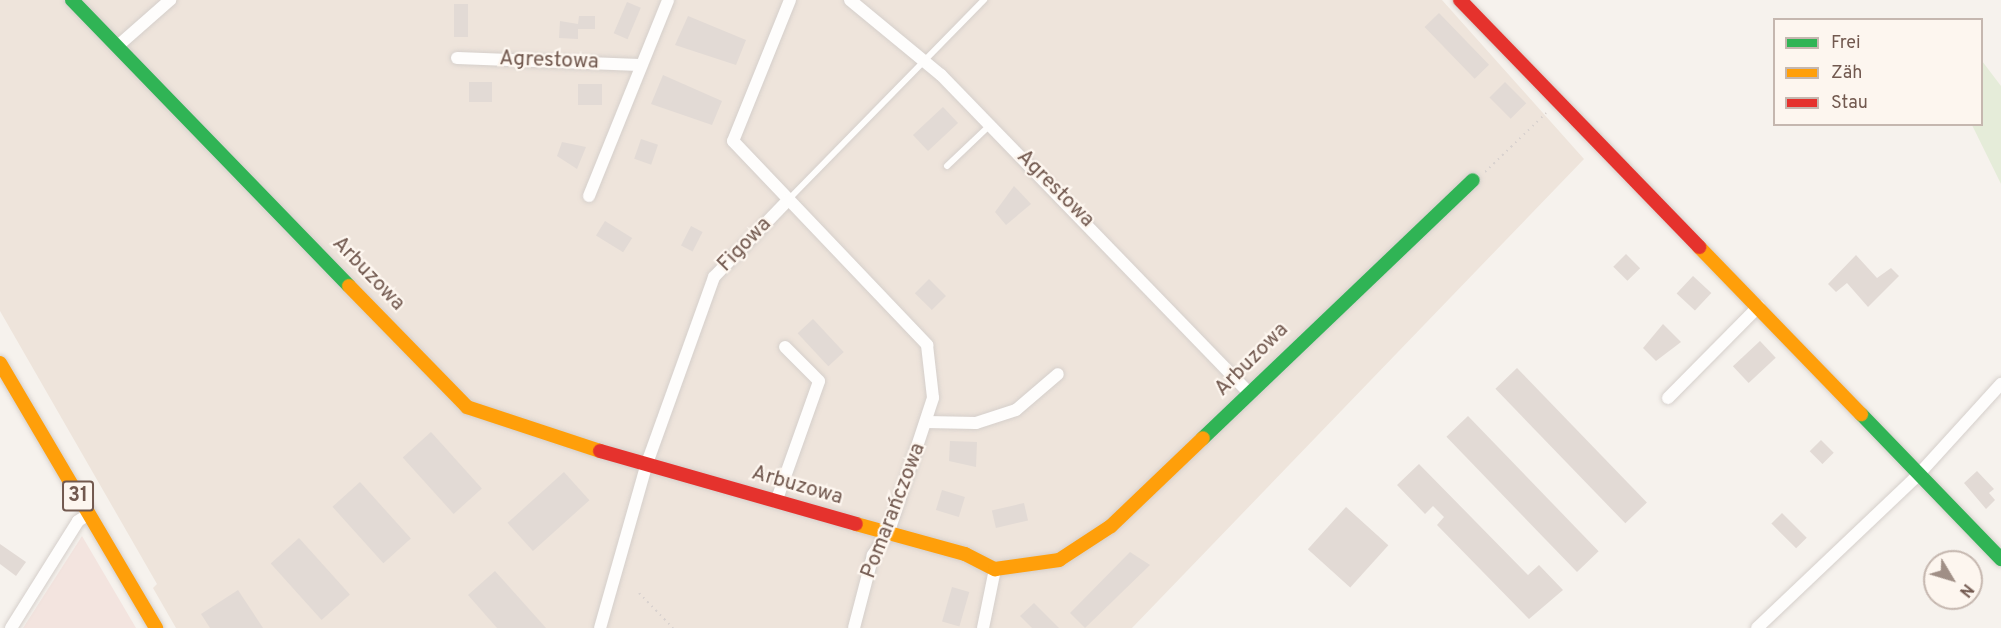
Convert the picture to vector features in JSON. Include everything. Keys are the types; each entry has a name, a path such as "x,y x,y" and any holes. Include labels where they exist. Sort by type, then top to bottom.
{"street":[{"name":"Arbuzowa","path":"72,0 120,44 467,407 646,466 965,554 995,569 1059,560 1087,545 1247,391 1473,180"},
{"path":"120,44 170,0"},
{"path":"589,196 640,64 668,0"},
{"name":"Pomarańczowa","path":"790,0 733,141 927,345 933,398 927,423 888,534 873,555 854,628"},
{"name":"Agrestowa","path":"850,0 924,59 1247,391"},
{"path":"1460,0 1760,306 2001,560"},
{"name":"Agrestowa","path":"458,58 640,64"},
{"name":"Figowa","path":"600,628 646,466 714,277 789,199"},
{"path":"1668,398 1760,306"},
{"path":"777,502 819,381 785,347"},
{"name":"31","path":"0,363 156,628"},
{"path":"927,423 976,423 1016,410 1058,374"},
{"path":"1757,628 1919,474 2001,384"},
{"path":"11,628 78,521 89,514"},
{"path":"982,628 995,569"}],"lane":[{"name":"Figowa","path":"789,199 984,0"},
{"path":"947,166 990,125"}],"path":[{"path":"1473,180 1497,164 1558,100"},
{"path":"639,592 673,628"}],"shaded area":[{"path":"0,0 1442,0 1584,159 1132,628 176,628 153,588 157,584 0,311"},
{"path":"82,536 136,628 23,628"}],"green space":[{"path":"1983,62 2001,86 2001,184 1972,126 1983,126"}],"building":[{"path":"627,2 641,8 628,39 614,33"},
{"path":"454,4 468,4 468,37 454,37"},
{"path":"1439,13 1489,65 1475,79 1425,27"},
{"path":"579,16 595,16 595,29 578,29 578,39 559,38 560,21 578,24"},
{"path":"688,16 746,40 736,65 675,45"},
{"path":"663,75 722,101 712,125 651,104"},
{"path":"469,82 492,82 492,102 469,102"},
{"path":"1505,82 1526,103 1511,119 1489,98"},
{"path":"578,84 602,84 602,105 578,105"},
{"path":"943,107 958,123 928,151 913,135"},
{"path":"641,139 658,145 651,165 634,159"},
{"path":"562,142 586,147 577,169 557,156"},
{"path":"1014,186 1031,204 1006,225 995,212"},
{"path":"605,221 632,238 623,252 596,235"},
{"path":"691,226 703,232 693,252 681,246"},
{"path":"1626,254 1640,268 1627,281 1613,267"},
{"path":"1856,255 1877,278 1891,268 1899,276 1868,307 1847,283 1836,292 1828,284"},
{"path":"1693,276 1711,293 1695,311 1677,294"},
{"path":"929,279 946,296 932,310 915,293"},
{"path":"813,319 844,352 828,366 798,333"},
{"path":"1663,324 1681,342 1656,361 1643,348"},
{"path":"1760,341 1776,358 1749,383 1733,366"},
{"path":"1517,368 1647,503 1625,523 1495,389"},
{"path":"1468,416 1599,551 1577,572 1446,437"},
{"path":"431,432 482,488 454,514 403,457"},
{"path":"1821,440 1834,453 1822,464 1810,451"},
{"path":"950,441 977,442 976,467 949,461"},
{"path":"1419,464 1528,575 1539,565 1563,590 1529,619 1437,525 1444,517 1433,506 1425,514 1397,485"},
{"path":"1977,471 1994,489 1989,493 1995,500 1986,509 1964,483"},
{"path":"564,472 589,500 533,551 508,523"},
{"path":"360,482 411,538 383,563 333,507"},
{"path":"942,490 965,497 959,517 936,510"},
{"path":"1024,503 1028,521 996,528 992,510"},
{"path":"1346,507 1388,545 1350,587 1308,549"},
{"path":"1782,513 1807,538 1796,548 1771,524"},
{"path":"299,538 350,594 322,620 271,563"},
{"path":"0,544 26,562 16,576 0,564"},
{"path":"1130,552 1150,565 1085,628 1070,613"},
{"path":"495,571 546,628 497,628 468,595"},
{"path":"952,587 969,592 959,627 942,622"},
{"path":"238,590 263,628 210,628 201,614"},
{"path":"1034,603 1059,628 1032,628 1020,616"}],"traffic: fast":[{"path":"72,0 349,286"},
{"path":"1203,438 1473,180"},
{"path":"1861,414 2001,559"}],"traffic: slow":[{"path":"1699,247 1861,414"},
{"path":"349,286 467,407 600,451"},
{"path":"0,363 156,628"},
{"path":"856,524 965,554 995,569 1059,560 1111,526 1203,438"}],"traffic: jam":[{"path":"1460,0 1699,247"},
{"path":"600,451 856,524"}]}
